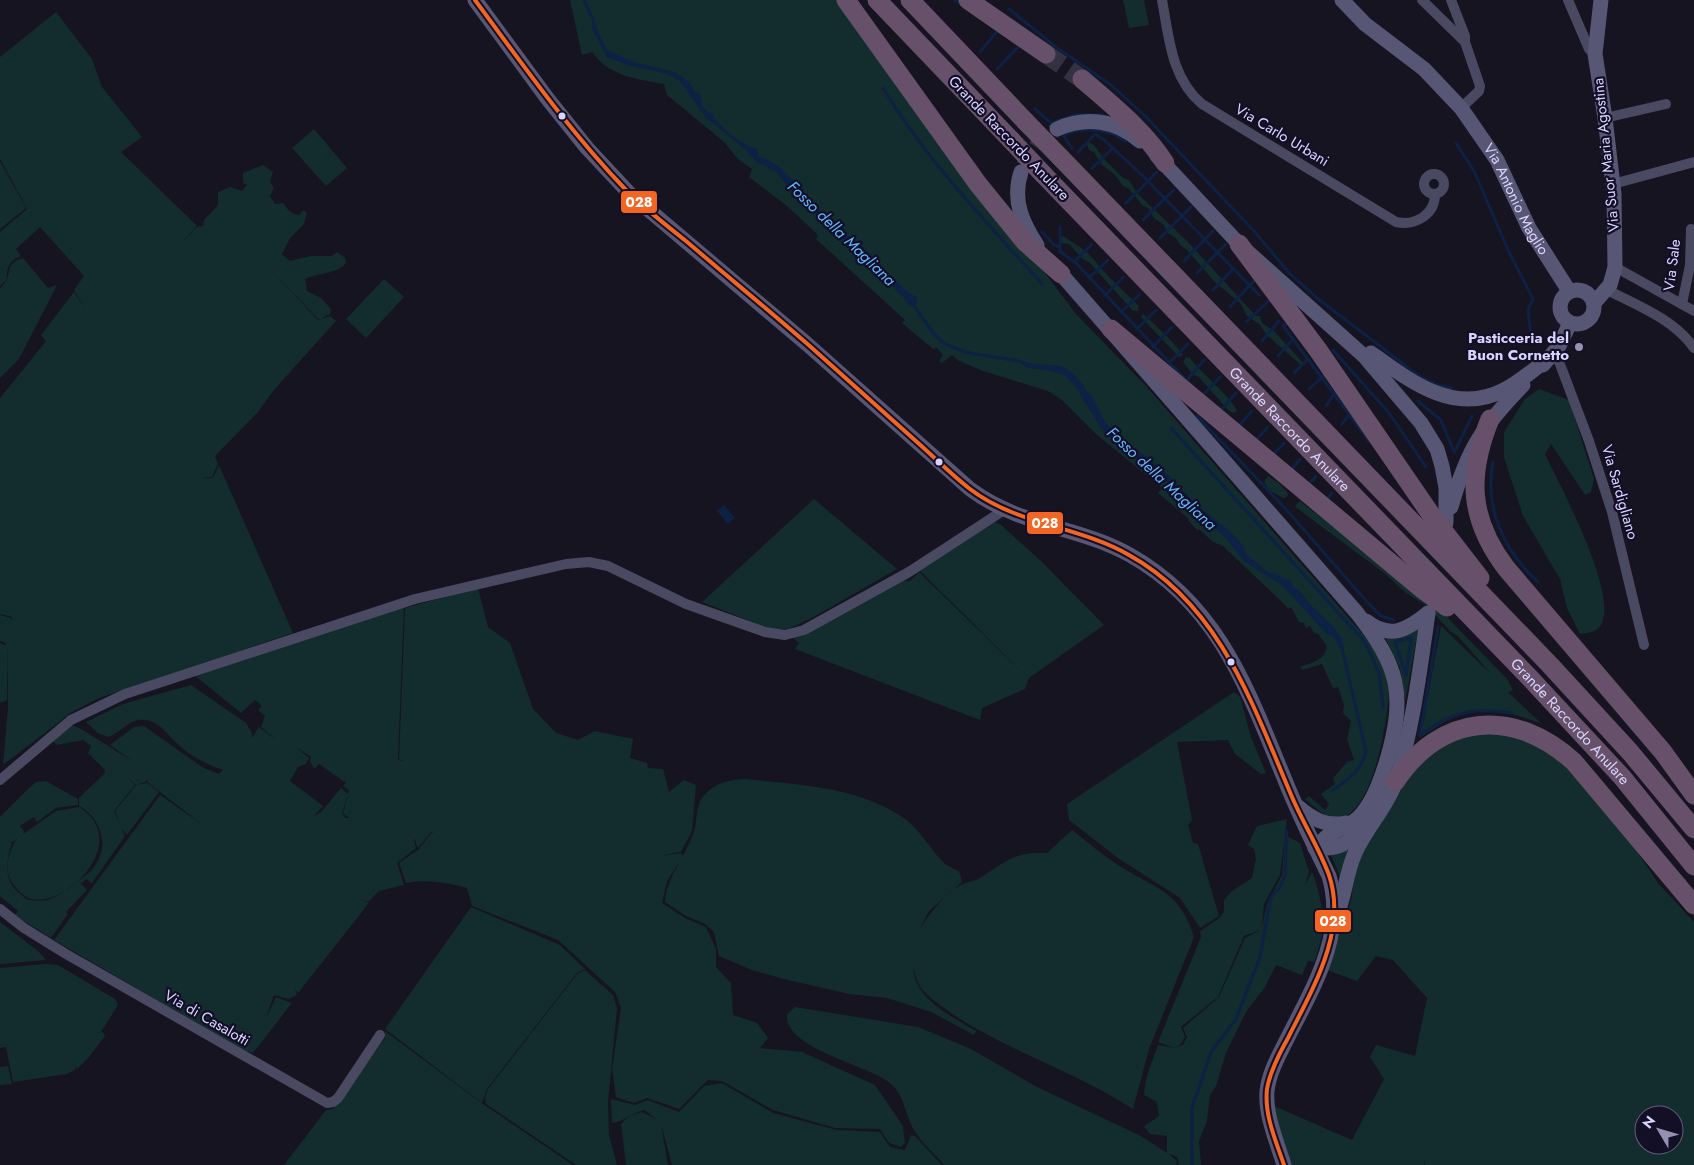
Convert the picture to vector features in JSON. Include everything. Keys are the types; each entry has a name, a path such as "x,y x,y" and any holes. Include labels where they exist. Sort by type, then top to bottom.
{"highway":[{"path":"846,0 978,184 1026,242 1061,274"},
{"name":"Grande Raccordo Anulare","path":"877,0 1606,759 1694,866"},
{"name":"Grande Raccordo Anulare","path":"910,0 1532,646 1630,752 1694,829"},
{"path":"968,0 1046,54"},
{"path":"1082,80 1132,124 1154,147 1165,163"},
{"path":"1239,244 1318,350 1432,516 1532,646"},
{"path":"1111,329 1422,589 1492,639"},
{"path":"1490,420 1479,452 1475,481 1478,515 1488,542 1506,568 1663,752 1694,795"},
{"path":"1395,782 1406,766 1421,750 1451,733 1478,726 1498,725 1534,734 1557,746 1574,762 1694,905"}],"main road":[{"path":"475,0 587,148 630,194 807,344 970,489 1004,510 1026,520 1078,534 1130,556 1177,591 1194,607 1212,628 1236,666 1294,803 1332,885 1334,905 1333,926"},
{"name":"Via Antonio Maglio","path":"1342,0 1365,24 1419,65 1461,108 1497,160 1530,228 1569,291"},
{"name":"Via Suor Maria Agostina","path":"1594,303 1612,282 1615,267 1616,226 1605,118 1595,54 1601,0"},
{"path":"1057,129 1085,121 1116,125 1134,135 1165,163 1239,244 1330,323 1374,366 1430,436 1439,455 1444,471 1446,523 1464,464 1490,420 1552,355 1565,336 1570,323"},
{"path":"1021,172 1017,199 1022,219 1038,246 1356,613 1381,646 1391,664 1397,688 1398,710 1392,741 1380,780 1365,811 1344,897 1333,926 1321,968 1276,1060 1268,1084 1268,1107 1284,1165"},
{"path":"1583,290 1588,293 1594,303 1590,318 1581,324 1570,323 1565,320 1560,309 1562,297 1569,291 1583,290"},
{"path":"1330,323 1412,382 1449,397 1476,398 1502,391 1552,355"},
{"path":"1315,848 1332,849 1343,846 1361,825 1383,806 1395,782 1416,696 1428,613 1411,626 1393,632 1375,628 1356,613"},
{"path":"1294,803 1319,821 1332,824 1361,825"}],"street":[{"name":"Via Carlo Urbani","path":"1162,0 1179,74 1189,92 1202,104 1396,222 1410,223 1422,218 1432,206 1435,194"},
{"path":"1422,0 1465,42"},
{"path":"1568,0 1589,49 1595,54"},
{"path":"1453,4 1465,36 1465,42 1480,88 1461,108"},
{"path":"1439,17 1446,15 1453,4"},
{"path":"1605,118 1666,104"},
{"path":"1613,184 1694,162"},
{"name":"Via Sale","path":"1682,304 1690,265 1691,229"},
{"path":"1615,267 1694,311"},
{"path":"1607,290 1657,316 1682,334 1694,348"},
{"name":"Via Sardigliano","path":"1552,355 1589,441 1612,512 1644,645"},
{"path":"0,780 71,720 125,694 415,598 537,569 589,562 608,566 720,617 765,632 790,635 804,630 909,572 1004,510"},
{"name":"Via di Casalotti","path":"0,909 24,928 66,954 327,1103 333,1102 338,1098 380,1035"}],"green space":[{"path":"570,0 839,0 1076,314 1145,385 1373,646 1389,684 1386,720 1377,763 1370,784 1361,801 1350,813 1333,818 1320,811 1305,799 1309,796 1325,810 1329,804 1321,794 1335,784 1333,778 1347,762 1354,760 1347,739 1351,721 1343,713 1344,705 1338,687 1333,688 1322,664 1302,670 1300,667 1321,658 1326,651 1327,646 1318,634 1314,633 1310,626 1306,628 1304,623 1299,622 1291,607 1288,609 1223,546 1213,542 1199,529 1197,530 1189,519 1158,493 1162,488 1096,434 1062,400 1048,391 983,371 959,361 952,355 942,363 939,361 943,355 937,348 933,349 902,323 905,320 816,239 818,236 815,232 787,206 749,177 752,169 738,159 724,142 667,95 664,84 633,78 615,71 606,66 592,52 582,55"},
{"path":"1123,0 1144,0 1149,25 1129,28"},
{"path":"56,12 92,59 102,87 142,137 121,152 197,226 180,245 197,227 203,226 204,220 218,205 218,192 230,187 242,191 247,185 243,183 243,173 263,165 273,172 270,182 274,188 270,196 275,204 283,203 294,214 299,215 304,210 307,213 304,224 290,238 282,254 290,261 310,256 332,256 337,252 345,258 346,263 333,271 305,279 307,291 321,298 331,309 330,314 321,319 330,316 336,321 273,391 258,412 215,456 218,464 212,477 202,478 213,478 219,465 293,633 99,698 72,712 3,765 8,707 8,646 7,700 0,703 0,643 6,646 5,643 0,641 0,615 11,618 11,621 12,617 0,614 0,398 46,341 41,335 74,292 85,308 74,290 84,276 40,227 16,249 21,256 10,265 7,271 7,279 0,286 0,232 27,209 0,159 0,57","holes":["271,270 319,320 318,320"]},
{"path":"314,129 347,168 326,186 292,148"},
{"path":"1086,142 1093,144 1105,160 1123,178 1129,180 1137,193 1188,242 1256,316 1260,316 1262,323 1274,331 1304,364 1302,366 1268,336 1259,324 1247,316 1241,304 1214,281 1187,250 1180,245 1176,238 1168,233 1164,225 1154,218 1148,208 1143,206 1115,175 1102,165 1094,152 1089,150"},
{"path":"0,161 26,208 0,229"},
{"path":"1063,236 1087,252 1139,306 1138,311 1133,311 1090,263 1083,259 1069,244 1061,243 1060,239"},
{"path":"23,258 48,288 57,285 19,359 0,378 0,288 7,279 13,263"},
{"path":"384,279 404,297 366,338 346,319"},
{"path":"1143,314 1152,321 1183,355 1179,357 1141,317"},
{"path":"1186,357 1190,358 1237,411 1234,413 1229,411 1199,377 1193,375 1183,362"},
{"path":"1539,389 1569,400 1594,479 1591,492 1585,495 1551,444 1545,454 1585,540 1602,590 1604,610 1601,625 1594,631 1586,633 1580,634 1567,608 1560,579 1523,516 1504,457 1504,432 1525,399"},
{"path":"1268,476 1279,483 1288,493 1287,497 1283,498 1269,490 1264,482"},
{"path":"814,499 897,569 812,618 788,629 770,629 702,602"},
{"path":"1300,501 1447,617 1508,680 1513,691 1508,692 1542,724 1508,713 1479,711 1451,719 1420,738 1441,626 1490,673 1458,636 1451,632 1427,606 1406,593 1384,573 1302,512 1295,506"},
{"path":"990,521 1000,524 1040,560 1104,625 1029,678 1025,689 982,708 980,720 795,649 799,643 793,638 898,580 910,581 919,572 1027,677 919,570"},
{"path":"478,588 488,627 510,643 533,709 556,733 578,740 595,731 633,739 630,758 647,763 648,768 663,769 669,792 684,780 696,785 692,831 681,852 660,856 681,853 683,857 667,881 662,903 685,918 706,927 716,949 716,967 731,983 733,1015 757,1023 768,1038 760,1048 802,1052 875,1085 903,1126 905,1143 901,1147 889,1143 880,1129 835,1128 773,1110 722,1081 708,1080 679,1109 647,1098 634,1103 616,1097 612,1069 621,1008 615,992 558,940 472,906 467,888 436,882 406,883 399,863 419,849 431,833 434,832 431,832 418,848 415,841 417,839 414,840 416,848 397,863 404,885 379,891 368,902 360,899 369,903 298,993 295,988 297,995 288,999 274,995 266,1018 276,997 292,1003 253,1053 244,1051 54,940 160,795 200,823 147,782 148,779 136,785 147,783 159,792 127,835 122,829 125,836 92,883 86,879 81,884 87,890 66,912 68,914 51,938 15,915 18,911 0,896 0,817 36,782 46,781 78,799 78,805 56,808 37,822 34,817 20,826 24,831 23,834 56,811 79,807 94,821 99,837 97,853 89,869 77,882 95,866 102,849 102,840 97,824 86,811 79,806 79,798 104,774 105,770 88,753 91,746 83,740 57,745 49,738 69,724 81,729 134,762 110,745 134,727 144,726 202,767 219,774 223,770 205,763 188,753 162,728 151,721 134,721 108,737 98,733 86,722 123,704 191,685 246,723 252,733 252,738 259,727 277,741 261,727 265,716 258,710 262,706 255,700 241,713 194,675 404,607 398,760 403,761 399,759 405,608","holes":["296,747 311,757 310,761 314,769 319,764 346,783 343,786 349,790 348,794 341,788 321,812 314,816 323,806 290,781 298,767 306,764 309,758","126,776 136,785 115,811 120,824 114,811 135,785","348,794 343,814 350,818 346,818 342,814","17,838 8,859 9,876 15,886 31,899 46,899 61,893 47,900 28,900 14,888 10,882 7,869 8,856 12,843 8,841 13,842"]},
{"path":"1419,628 1405,702 1400,668 1385,637"},
{"path":"1234,692 1240,697 1251,737 1266,773 1261,774 1235,754 1228,740 1177,742 1192,820 1188,825 1193,843 1198,844 1219,916 1200,928 1180,898 1118,858 1069,820 1067,804"},
{"path":"1492,730 1511,734 1556,755 1625,833 1658,883 1694,922 1694,1165 1425,1165 1424,1160 1424,1165 1290,1165 1274,1106 1352,1140 1384,1079 1370,1057 1376,1045 1415,1056 1427,998 1393,960 1376,956 1357,981 1327,970 1351,900 1357,862 1398,786 1433,747"},
{"path":"746,779 826,788 865,798 883,806 907,821 944,863 959,871 962,882 952,890 978,879 1011,859 1027,854 1047,853 1072,830 1112,861 1173,899 1188,921 1194,937 1149,1049 1133,1109 1088,1083 1017,1050 970,1025 948,1011 924,991 918,983 928,998 936,1006 976,1031 974,1035 931,1012 887,998 849,994 784,979 752,970 719,956 714,932 705,924 686,916 665,902 669,884 694,831 702,798 721,783","holes":["945,897 920,928 929,911"]},
{"path":"1287,819 1285,835 1300,843 1309,872 1305,885 1312,872 1316,883 1322,917 1321,939 1314,962 1308,961 1302,975 1276,965 1265,987 1246,1012 1226,1053 1216,1086 1210,1095 1207,1121 1199,1141 1201,1165 1179,1165 1177,1157 1169,1154 1177,1161 1176,1165 944,1165 917,1135 901,1097 893,1086 877,1075 811,1046 798,1037 789,1026 787,1014 795,1007 918,1027 971,1049 1037,1087 1141,1136 1167,1153 1167,1136 1150,1134 1144,1126 1159,1116 1157,1102 1144,1095 1147,1076 1158,1045 1174,1048 1158,1042 1201,937 1200,931 1218,919 1224,912 1224,900 1232,891 1252,878 1256,859 1254,849 1248,845 1257,826","holes":["1285,835 1282,875 1267,904 1262,927 1264,904 1280,875","1261,930 1245,938 1219,997 1183,1028 1187,1037 1183,1045 1174,1048 1180,1045 1185,1037 1181,1027 1218,997 1244,936"]},
{"path":"1351,845 1341,879 1331,855"},
{"path":"471,907 560,945 585,969 577,973 487,1089 482,1103 385,1029"},
{"path":"0,922 38,951 46,960 0,964"},
{"path":"46,964 58,965 115,999 118,1005 101,1032 93,1033 103,1032 105,1036 77,1069 75,1065 76,1069 67,1074 13,1082 6,1047 0,1048 0,968"},
{"path":"585,970 613,995 617,1008 608,1103 609,1135 617,1165 576,1165 486,1104 485,1097 488,1089 577,974"},
{"path":"385,1031 483,1104 573,1165 284,1165 326,1110 333,1109 385,1038"},
{"path":"8,1066 12,1084 0,1085 0,1067"},
{"path":"722,1083 773,1113 837,1130 880,1132 890,1147 905,1150 911,1135 915,1136 942,1165 672,1165 661,1124 668,1165 626,1165 621,1124 628,1117 612,1123 611,1099 635,1105 648,1100 679,1112 704,1086","holes":["644,1110 658,1120 642,1112 631,1115"]}],"water":[{"path":"592,17 606,49 633,62 674,72 688,81 695,92 700,94 705,109 714,115 714,118 724,128 739,140 757,149 759,157 781,169 813,205 830,216 843,232 861,245 896,282 916,297 917,303 910,307 904,298 829,225 801,203 775,171 756,162 749,153 710,120 708,121 680,81 668,74 628,65 607,57 592,29"},
{"path":"1023,361 1038,365 1059,366 1072,372 1093,398 1108,426 1154,463 1195,503 1232,534 1244,548 1246,554 1265,570 1291,581 1293,586 1336,630 1344,649 1340,649 1334,637 1326,633 1283,586 1244,561 1225,537 1194,509 1179,491 1102,430 1076,387 1066,376 1048,370 1028,368 1021,364"},
{"path":"724,505 735,518 728,524 717,511"}],"waterway":[{"name":"Fosso della Magliana","path":"584,0 593,20"},
{"path":"955,0 963,5"},
{"path":"1009,9 1056,47 1111,85 1145,116 1254,231 1290,274 1317,298 1419,376 1438,385 1451,388"},
{"path":"980,52 998,30"},
{"path":"997,69 1019,46"},
{"path":"883,88 900,115 938,165 1042,284"},
{"path":"1035,109 1051,123 1075,115 1103,115"},
{"path":"1072,148 1063,135 1070,132 1086,130 1103,131 1125,141"},
{"path":"1095,134 1142,175 1259,295"},
{"path":"1078,152 1094,135"},
{"path":"1456,143 1474,171 1508,250 1533,299 1528,309 1531,337"},
{"path":"1092,168 1113,148"},
{"path":"1126,203 1157,172"},
{"path":"1164,199 1174,190"},
{"path":"1143,220 1164,199"},
{"path":"1160,238 1191,207"},
{"path":"1060,227 1060,252"},
{"path":"1184,261 1213,231"},
{"path":"1042,232 1054,245 1060,247"},
{"path":"1074,262 1092,244"},
{"path":"1197,273 1226,244"},
{"path":"1061,252 1076,263 1184,378"},
{"path":"1089,278 1108,260"},
{"path":"1213,290 1233,269"},
{"path":"1105,295 1124,277"},
{"path":"1230,307 1257,277"},
{"path":"1121,312 1140,294"},
{"path":"1246,322 1272,298"},
{"name":"Fosso della Magliana","path":"913,304 932,331 947,345 967,352 1019,361 1025,364"},
{"path":"1137,329 1156,310"},
{"path":"1262,341 1279,321"},
{"path":"1289,322 1283,326 1369,441"},
{"path":"1153,347 1172,327"},
{"path":"1278,356 1293,339"},
{"path":"1169,363 1188,344"},
{"path":"1333,350 1389,413 1426,467"},
{"path":"1294,373 1308,359"},
{"path":"1186,381 1204,360"},
{"path":"1309,389 1327,373"},
{"path":"1202,396 1220,377"},
{"path":"1220,411 1236,393"},
{"path":"1326,406 1335,393"},
{"path":"1418,401 1441,420 1454,452"},
{"path":"1238,427 1252,411"},
{"path":"1342,424 1349,415"},
{"path":"1197,416 1284,507 1368,603 1381,616 1394,620"},
{"path":"1455,451 1472,416"},
{"path":"1255,441 1268,427"},
{"path":"1171,428 1365,642 1379,673 1383,706"},
{"path":"1273,455 1284,443"},
{"path":"1291,470 1300,459"},
{"path":"1493,462 1491,496 1499,528 1515,557 1538,582"},
{"path":"1309,484 1316,476"},
{"path":"1327,499 1332,493"},
{"path":"1438,627 1420,735 1442,721 1462,713 1473,711 1511,713"},
{"path":"1411,638 1395,642 1406,675 1411,639"},
{"name":"Fosso della Magliana","path":"1333,790 1357,770 1366,752 1342,648"},
{"name":"Fosso della Magliana","path":"1192,1165 1192,1108 1211,1052 1236,1019 1260,957 1271,897 1280,887 1285,876 1287,831"}],"tunnel":[{"path":"1046,54 1082,79"},
{"path":"1023,166 1039,142 1057,129"}],"transit line":[{"name":"028","path":"475,0 566,122 626,190 812,348 957,478 988,501 1008,510 1110,545 1129,555 1161,576 1188,602 1211,630 1248,694 1296,807 1325,865 1334,896 1331,939 1325,959 1317,980 1275,1063 1267,1089 1269,1118 1284,1165"}],"place":[{"name":"Pasticceria del Buon Cornetto","path":"1579,347"}]}
